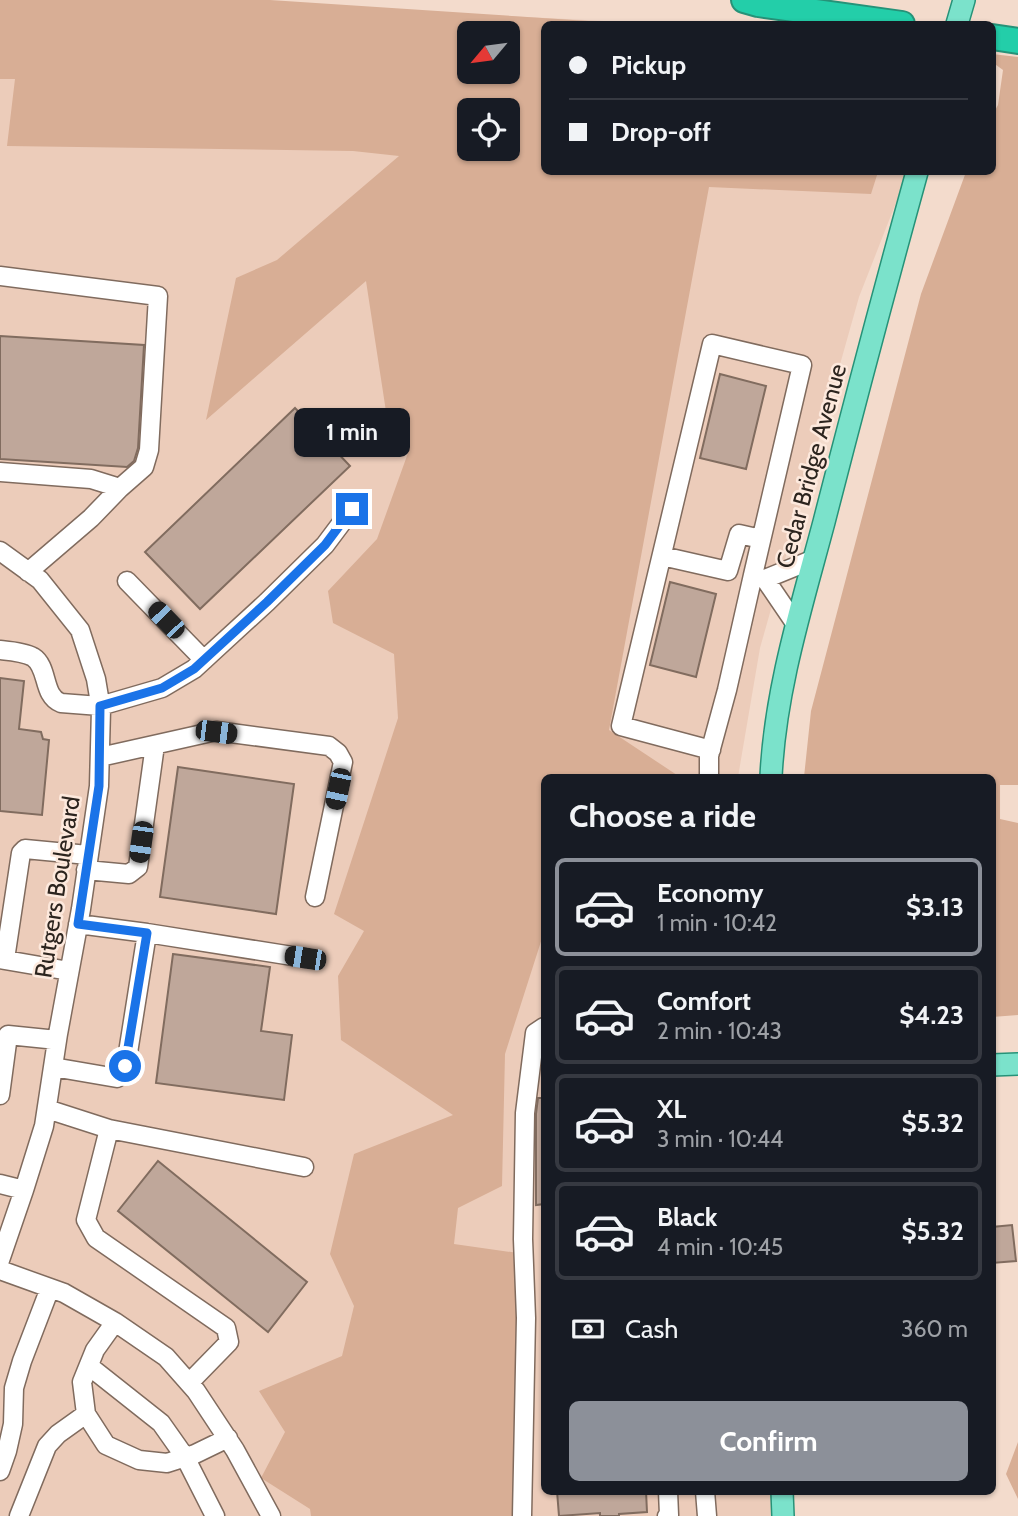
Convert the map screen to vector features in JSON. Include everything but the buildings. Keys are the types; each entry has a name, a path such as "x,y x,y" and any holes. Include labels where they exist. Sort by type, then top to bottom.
{"highway":[{"path":"744,0 880,21"},
{"path":"996,38 1018,41"}],"main road":[{"path":"958,21 964,0"},
{"name":"Cedar Bridge Avenue","path":"771,774 773,745 797,626 916,175"},
{"path":"996,1065 1018,1065"},
{"path":"782,1495 783,1516"}],"street":[{"path":"0,276 158,296 149,450 144,467 91,519 29,572"},
{"path":"709,774 711,750 759,577 761,538 802,365 712,344 621,726 711,750"},
{"path":"0,472 91,479 120,488"},
{"path":"0,650 30,655 37,660 51,694 55,701 61,703 100,706 162,688 194,669 267,602 325,545 352,509"},
{"path":"662,556 728,571 738,534 761,538"},
{"name":"Rutgers Boulevard","path":"0,551 40,580 80,630 96,679 100,706 99,786 44,1126 0,1260"},
{"path":"759,577 814,559"},
{"path":"759,577 797,626"},
{"path":"127,581 204,660"},
{"path":"100,757 216,732 330,746 343,762 315,897"},
{"path":"69,971 3,959 21,853 25,849 128,874 138,867 155,745"},
{"path":"78,924 305,958"},
{"path":"53,1067 112,1078 121,1076 127,1059 147,933"},
{"path":"522,1516 526,1318 523,1239 525,1113 535,1034 541,1029"},
{"path":"0,1095 4,1035 57,1040"},
{"path":"47,1109 109,1129 304,1167"},
{"path":"109,1129 86,1220 96,1238 226,1328 229,1342 189,1383"},
{"path":"0,1184 24,1191"},
{"path":"0,1269 64,1293 115,1322 166,1357 189,1383 228,1438 271,1516"},
{"path":"0,1471 13,1424 14,1388 50,1288"},
{"path":"115,1322 95,1350 82,1382 86,1414 106,1445 139,1460 167,1463 195,1454 228,1438"},
{"path":"89,1366 161,1423 186,1457 215,1516"},
{"path":"19,1516 47,1446 58,1434 86,1414"},
{"path":"668,1495 668,1516"},
{"path":"705,1495 707,1516"}],"shaded area":[{"path":"0,0 196,0 603,21 541,21 541,175 907,175 859,297 760,648 739,774 541,774 541,1495 783,1495 783,1516 0,1516"},
{"path":"0,0 270,0 588,21 541,21 541,175 877,175 871,194 709,187 609,730 675,774 541,774 541,941 505,1054 502,1186 458,1208 454,1244 532,1255 524,1516 311,1516 310,1509 261,1478 285,1432 259,1391 342,1356 354,1306 330,1254 354,1154 453,1115 341,1040 338,976 364,931 334,914 398,718 394,654 333,623 328,591 377,539 408,453 387,418 366,281 206,420 236,278 277,260 399,156 353,151 7,146 15,79 0,79"},
{"path":"996,54 1018,57 1018,785 1000,785 1000,819 1018,823 1018,1015 996,1017 996,774 804,774 811,711 921,294 965,175 996,175 996,109 1003,70 996,65"},
{"path":"1018,1442 1018,1499 1006,1474"}],"route":[{"path":"125,1066 147,933 78,924 99,786 100,706 162,688 194,669 325,545 352,509"}]}
